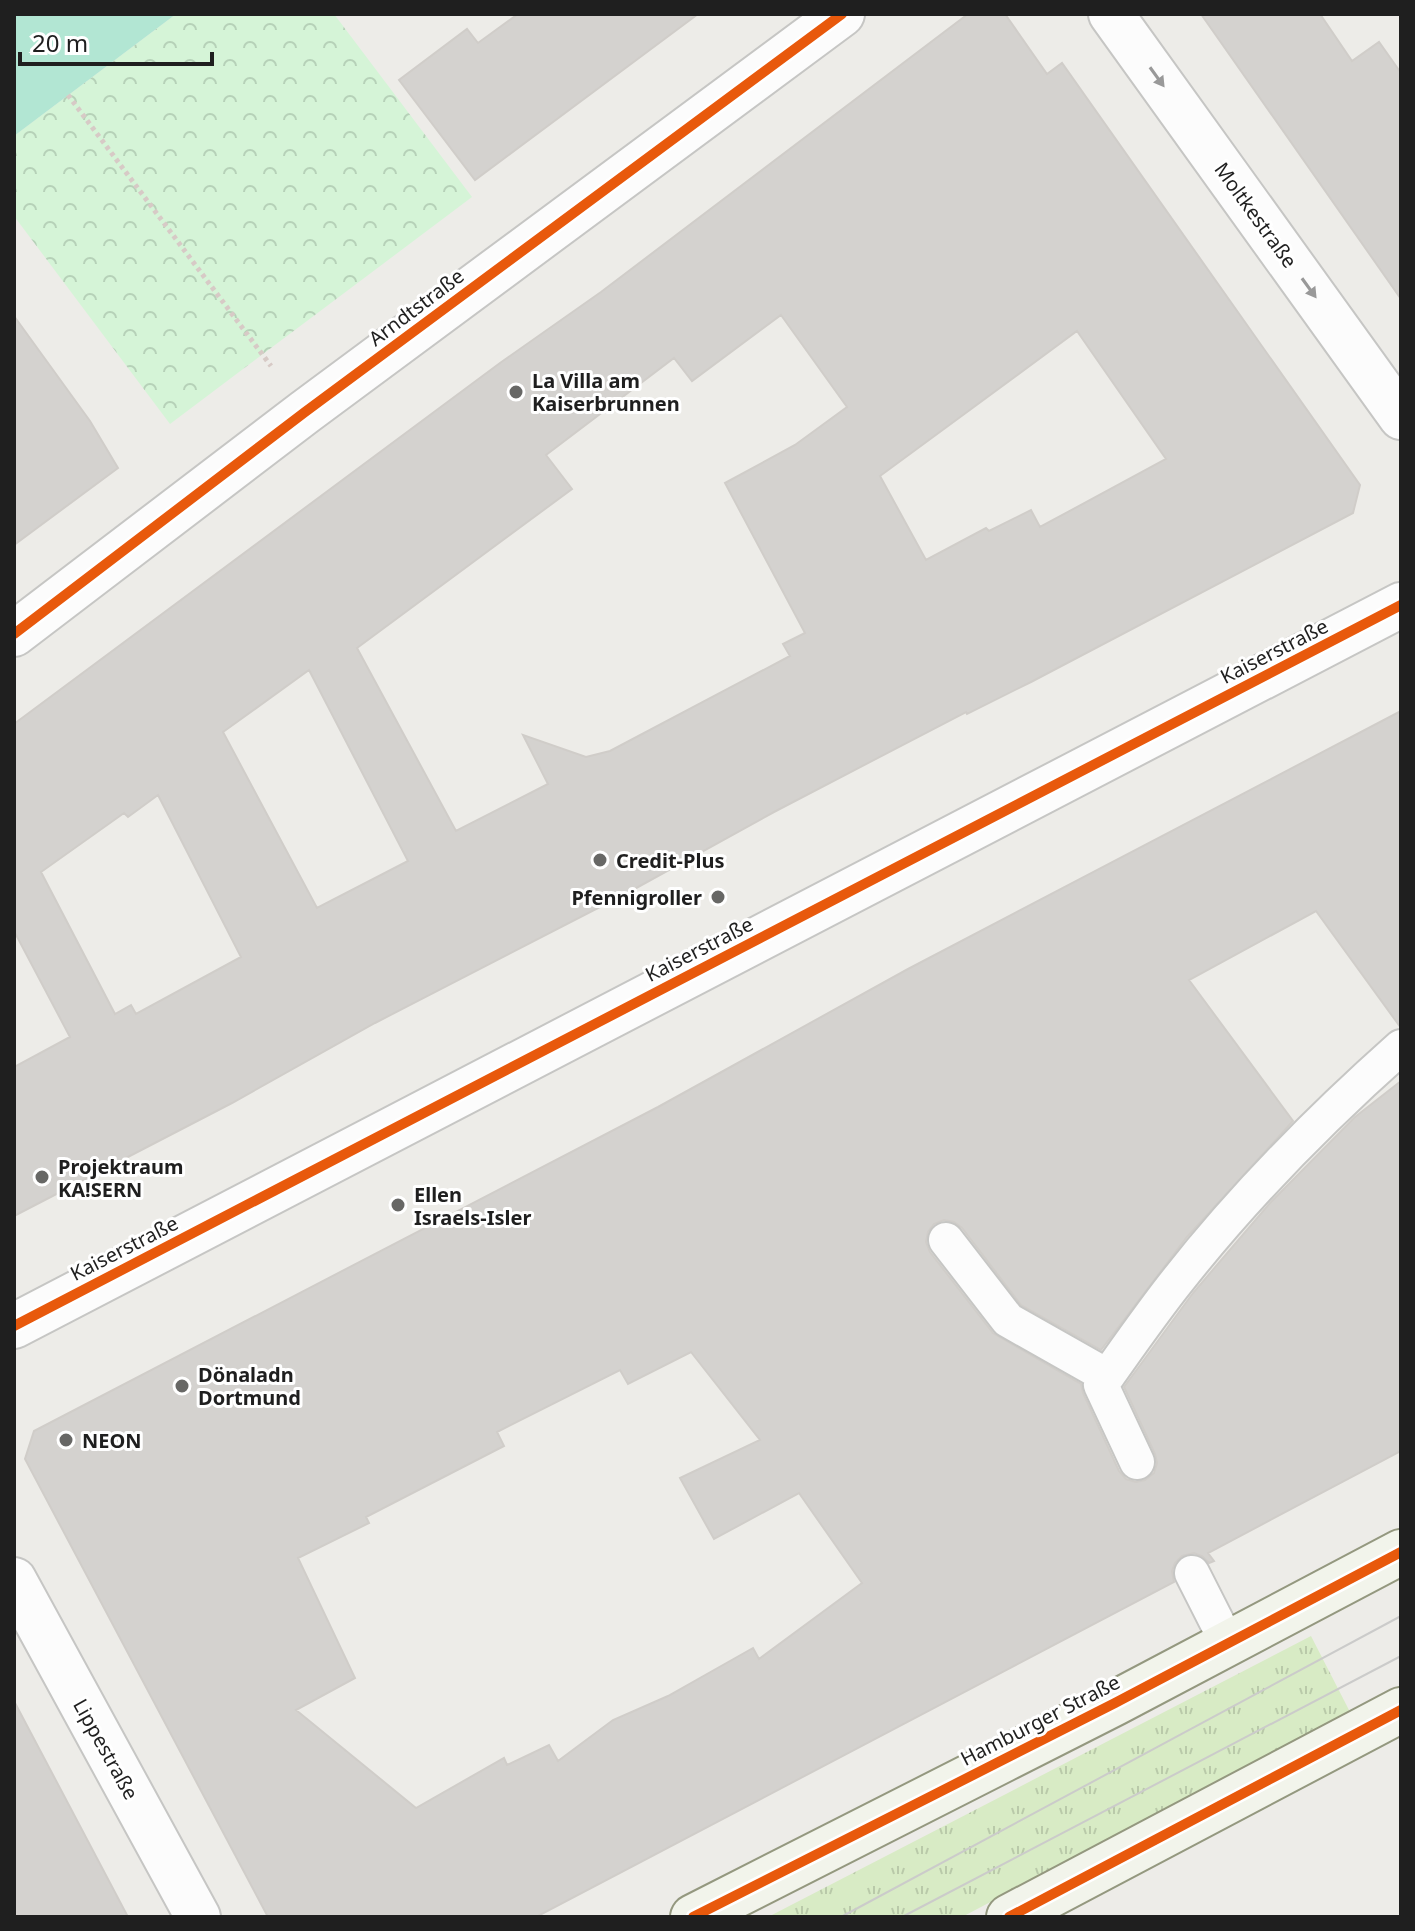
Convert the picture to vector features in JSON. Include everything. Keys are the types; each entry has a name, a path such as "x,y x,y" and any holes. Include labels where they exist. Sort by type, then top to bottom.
{"main road":[{"name":"Hamburger Straße","path":"693,1917 1228,1644 1401,1552"},
{"path":"1009,1917 1401,1710"}],"street":[{"name":"Arndtstraße","path":"14,634 305,412 842,14"},
{"name":"Moltkestraße","path":"1111,14 1401,417"},
{"name":"Kaiserstraße","path":"14,1326 1401,605"},
{"name":"Lippestraße","path":"14,1580 198,1917"}],"lane":[{"path":"1137,1462 1101,1385 1178,1280 1275,1168 1401,1047"},
{"path":"946,1240 1008,1320 1107,1376"},
{"path":"1192,1573 1228,1644"}],"path":[{"path":"68,95 305,412"}],"green space":[{"path":"14,14 176,14 14,136"},
{"path":"176,14 334,14 472,197 170,424 14,216 14,136"},
{"path":"1311,1636 1350,1712 962,1917 768,1917"}],"building":[{"path":"518,14 698,14 475,180 399,80 467,29 478,43"},
{"path":"968,14 1005,14 1047,74 1062,63 1360,485 1353,513 1031,682 966,712 774,812 629,892 375,1023 232,1103 14,1216 14,1067 70,1037 14,931 14,724 500,363 601,292","holes":["781,315 847,407 795,445 725,483 805,633 783,644 790,656 610,751 586,757 523,735 548,784 456,831 357,648 572,489 546,455 674,358 692,381","1077,331 1166,459 1040,527 1031,510 989,531 986,528 926,560 880,476","309,670 408,861 317,908 223,732","158,795 241,957 136,1014 131,1005 115,1014 41,872 124,813 128,817"]},
{"path":"1201,14 1320,14 1352,61 1379,42 1401,73 1401,299"},
{"path":"14,316 90,421 118,468 14,545"},
{"path":"1401,711 1401,1028 1316,911 1189,980 1293,1121 1187,1237 1101,1350 1021,1305 962,1228 954,1222 944,1220 934,1224 926,1242 930,1252 993,1333 1081,1384 1119,1471 1126,1479 1136,1482 1145,1480 1154,1473 1157,1463 1155,1454 1124,1387 1193,1293 1270,1203 1355,1117 1401,1081 1401,1451 1208,1553 1214,1561 1209,1563 1194,1553 1182,1556 1172,1571 1174,1582 536,1917 268,1917 25,1459 34,1431 658,1107 908,969","holes":["691,1352 760,1440 680,1478 714,1539 799,1493 862,1583 759,1659 753,1648 668,1696 613,1720 558,1761 549,1745 507,1765 504,1758 416,1808 296,1710 355,1678 298,1558 369,1523 366,1517 504,1446 497,1432 620,1370 628,1384"]},
{"path":"14,1701 128,1917 14,1917"}],"tram line":[{"path":"841,1917 1401,1616"},
{"path":"902,1917 1401,1656"}],"cycle path":[{"path":"14,634 305,412 842,14"},
{"path":"14,1326 1401,605"},
{"path":"693,1917 1115,1703 1401,1552"},
{"path":"1009,1917 1401,1710"}],"place":[{"name":"La Villa am Kaiserbrunnen","path":"516,392"},
{"name":"Credit-Plus","path":"600,860"},
{"name":"Pfennigroller","path":"718,897"},
{"name":"Projektraum KA!SERN","path":"42,1177"},
{"name":"Ellen Israels-Isler","path":"398,1205"},
{"name":"Dönaladn Dortmund","path":"182,1386"},
{"name":"NEON","path":"66,1440"}]}
